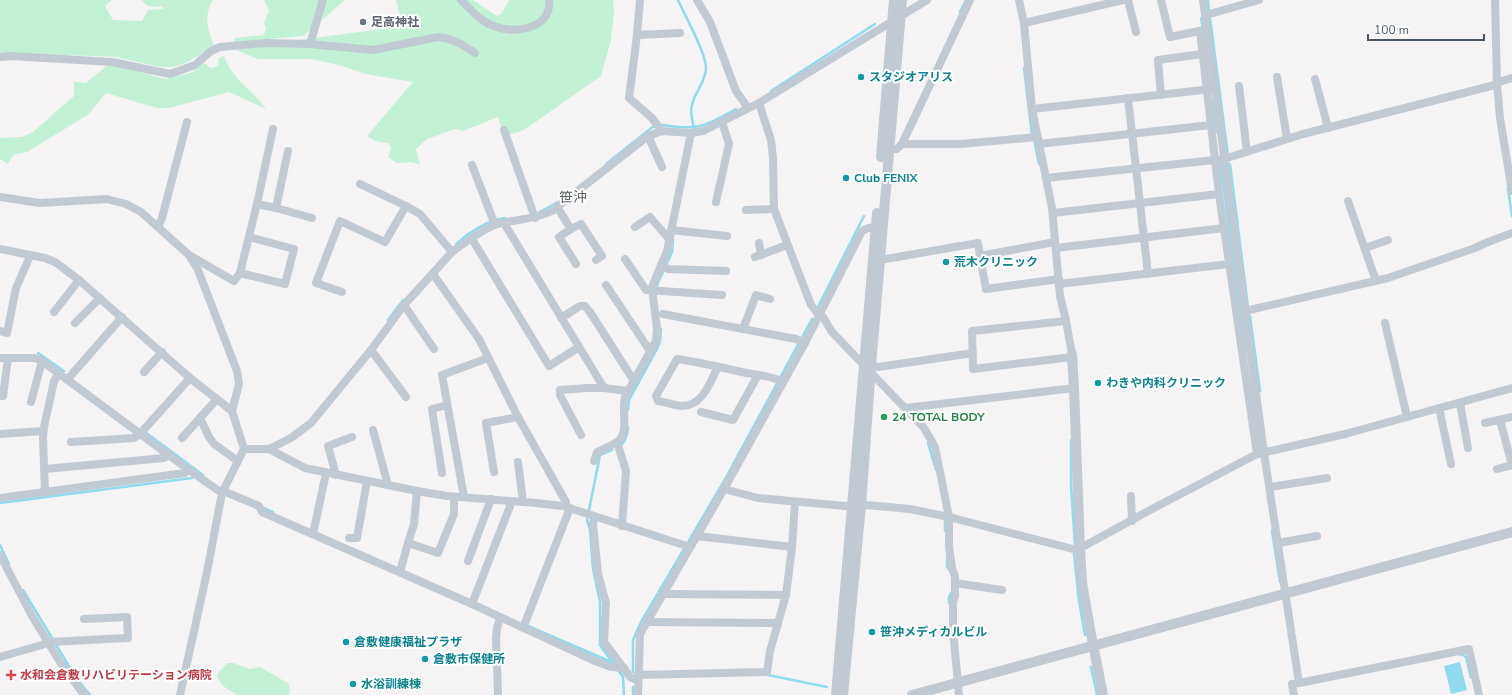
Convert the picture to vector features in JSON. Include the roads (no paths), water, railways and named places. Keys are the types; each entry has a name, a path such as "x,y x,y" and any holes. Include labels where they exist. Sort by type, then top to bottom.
{"street":[{"path":"310,44 322,0"},
{"path":"461,0 479,18 490,25 511,30 522,30 542,20 547,14 548,0"},
{"path":"640,0 629,98 652,118 662,131"},
{"path":"697,0 710,22 736,90 748,108"},
{"path":"836,695 856,506 868,368 896,19 894,0"},
{"path":"896,19 902,0"},
{"path":"244,449 269,449 291,438 311,423 371,350 404,305 433,274 451,250 472,239 494,222 504,223 534,215 540,217 557,207 648,136 662,131 693,133 703,131 760,103 927,0"},
{"path":"885,149 897,149 902,144 970,0"},
{"path":"1020,0 1024,23 1032,109 1053,213 1060,296 1072,356 1080,550 1084,596 1103,695"},
{"path":"1024,23 1123,0"},
{"path":"1128,0 1136,32"},
{"path":"1160,0 1170,37 1204,30"},
{"path":"1203,0 1206,15 1202,54 1211,89 1211,125 1220,159 1219,194 1229,264 1231,268 1260,454 1270,487 1285,594 1301,682"},
{"path":"1206,15 1259,0"},
{"path":"1495,0 1495,85 1512,191"},
{"path":"1204,30 1220,159 1245,311 1260,454"},
{"path":"637,35 680,33"},
{"path":"0,57 11,56 112,62 170,74 195,64 216,48 265,43 310,44 373,50 438,37 458,42 475,54"},
{"path":"1161,94 1158,60 1202,54"},
{"path":"1277,78 1287,139"},
{"path":"1046,178 1220,159 1287,139 1495,85 1512,78"},
{"path":"1315,79 1328,128"},
{"path":"1239,86 1247,152"},
{"path":"1032,109 1211,89"},
{"path":"1128,98 1148,274"},
{"path":"760,103 771,140 773,158 774,209 811,305 819,315 823,317 832,332 924,428 935,446 947,500 946,516 955,583 953,630 959,695"},
{"path":"158,227 162,218 187,122"},
{"path":"716,202 729,144 722,122"},
{"path":"902,144 961,144 1038,140 1132,134 1211,125"},
{"path":"0,197 40,203 107,199 126,204 141,212 189,255 234,281 240,273 249,238 273,129"},
{"path":"504,130 534,215"},
{"path":"622,526 626,471 618,445 623,435 623,403 656,340 655,291 652,287 664,266 669,239 674,231 693,133"},
{"path":"648,136 662,167"},
{"path":"276,208 288,150"},
{"path":"472,165 494,222"},
{"path":"360,184 420,214 451,250"},
{"path":"1053,213 1219,194"},
{"path":"1348,201 1376,281"},
{"path":"257,204 312,218"},
{"path":"342,292 316,284 340,221 385,242 406,206"},
{"path":"557,207 572,229"},
{"path":"746,210 774,209"},
{"path":"635,227 650,217 669,239"},
{"path":"504,223 604,388"},
{"path":"576,264 559,237 581,224 602,256 596,260"},
{"path":"638,695 640,634 687,546 698,536 724,489 780,381 802,341 819,315 862,231 865,228 879,228"},
{"path":"868,368 880,260 879,228"},
{"path":"980,256 1056,245 1144,239 1224,228"},
{"path":"674,231 727,236"},
{"path":"1245,311 1388,278 1512,233"},
{"path":"240,273 285,284 294,249 249,238"},
{"path":"472,239 549,366 579,347"},
{"path":"1365,248 1388,240"},
{"path":"759,243 758,256 787,245"},
{"path":"880,260 978,243 986,289 1148,274 1229,264"},
{"path":"0,249 45,258 55,262 100,298 190,378 232,411"},
{"path":"180,695 209,561 222,492 244,449 232,411 239,384 237,371 198,270 189,255"},
{"path":"0,331 7,333 16,288 30,256"},
{"path":"625,259 646,290 722,295"},
{"path":"664,266 726,271"},
{"path":"433,274 479,339 518,417 568,508 524,626"},
{"path":"54,312 79,280"},
{"path":"606,285 650,351"},
{"path":"742,329 756,295 770,299"},
{"path":"75,324 100,298"},
{"path":"404,305 434,349"},
{"path":"561,318 580,306 585,306 634,381"},
{"path":"663,314 802,341"},
{"path":"67,380 122,317"},
{"path":"1066,320 972,331 973,369 1072,356"},
{"path":"1385,323 1407,417"},
{"path":"371,350 406,397"},
{"path":"144,372 162,352"},
{"path":"868,368 973,353"},
{"path":"0,396 3,396 4,358 35,358 42,361 67,380 142,431 189,470 222,492 259,506 262,512 313,532 400,570 473,602 500,617 619,668 630,677 638,678 767,672 770,651 786,595 792,546 795,502"},
{"path":"464,497 442,375 488,358"},
{"path":"718,367 701,398 693,404 682,406 658,401 656,396 677,359 718,367 758,375 780,381"},
{"path":"31,402 42,361"},
{"path":"45,493 43,431 54,381 59,373"},
{"path":"700,412 733,420 758,375"},
{"path":"71,442 134,438 190,378"},
{"path":"581,435 560,395 560,390 604,388 628,391"},
{"path":"906,408 1074,388"},
{"path":"724,489 758,498 795,502 910,509 946,516 1073,550 1080,550 1132,520 1260,454 1407,417 1512,388"},
{"path":"182,438 217,399"},
{"path":"1460,403 1468,448"},
{"path":"442,473 432,409 447,405"},
{"path":"1439,408 1451,464"},
{"path":"494,472 486,423 518,417"},
{"path":"1485,423 1512,417"},
{"path":"200,418 208,436 214,444 238,461"},
{"path":"1497,469 1512,465 1500,420"},
{"path":"373,430 388,485"},
{"path":"0,434 43,431"},
{"path":"336,475 328,446 352,437"},
{"path":"594,461 597,452 618,445"},
{"path":"269,449 305,468 326,473 454,497 523,502 568,508 687,546"},
{"path":"45,469 164,458 170,455"},
{"path":"518,462 523,502"},
{"path":"0,498 184,473 189,470"},
{"path":"313,532 326,473"},
{"path":"1270,487 1327,478"},
{"path":"349,538 358,538 367,481"},
{"path":"400,570 414,524 417,491"},
{"path":"1131,496 1132,520"},
{"path":"408,543 438,554 454,514 454,497"},
{"path":"468,561 491,500"},
{"path":"473,602 512,501"},
{"path":"844,695 856,506"},
{"path":"590,515 593,524 597,567 606,603 604,642 619,668"},
{"path":"912,695 1512,532"},
{"path":"698,536 792,546"},
{"path":"1278,543 1317,536"},
{"path":"0,556 29,610 51,641 60,662 84,695"},
{"path":"955,583 1002,590"},
{"path":"662,594 786,595"},
{"path":"0,657 51,641 128,638 127,617 84,619"},
{"path":"498,695 496,628 500,617"},
{"path":"647,622 778,623"},
{"path":"1294,695 1292,684 1469,649 1480,695"}],"water":[{"path":"1460,662 1467,690 1451,694 1444,666"}],"waterway":[{"path":"678,0 703,53 706,68 706,73 695,95 691,108 694,132"},
{"path":"960,12 966,0"},
{"path":"1208,0 1209,10"},
{"path":"1201,18 1203,29"},
{"path":"1210,18 1228,156"},
{"path":"771,91 875,24"},
{"path":"1024,68 1032,135"},
{"path":"1212,102 1217,132"},
{"path":"663,125 675,127 701,126 717,120 736,109"},
{"path":"606,164 654,126"},
{"path":"1034,139 1039,164"},
{"path":"1220,161 1246,350"},
{"path":"1230,164 1248,307"},
{"path":"1508,189 1512,216"},
{"path":"538,213 558,202"},
{"path":"818,307 864,216"},
{"path":"456,244 466,236 492,221 505,218"},
{"path":"657,288 672,252 673,239"},
{"path":"388,320 403,300"},
{"path":"1250,316 1260,391"},
{"path":"633,672 633,640 641,622 724,481 812,319"},
{"path":"628,410 629,400 657,349 660,341 661,329"},
{"path":"38,353 64,371"},
{"path":"620,446 626,438 628,427"},
{"path":"145,432 203,475"},
{"path":"1071,440 1071,485 1075,546"},
{"path":"928,443 936,470"},
{"path":"612,450 600,455 587,520 590,530 593,569 600,602 600,645 615,666"},
{"path":"0,503 192,478"},
{"path":"263,508 273,512"},
{"path":"945,518 945,531"},
{"path":"1272,531 1280,582"},
{"path":"0,545 9,564"},
{"path":"1074,553 1079,601 1085,635"},
{"path":"947,556 947,566 950,571"},
{"path":"23,590 73,673"},
{"path":"949,603 951,593"},
{"path":"528,626 612,661"},
{"path":"1460,655 1462,654 1466,657 1471,678"},
{"path":"1091,667 1097,695"},
{"path":"618,670 623,677 624,695"},
{"path":"768,675 827,687"},
{"path":"77,679 90,695"},
{"path":"633,687 633,695"}],"place":[{"name":"足高神社","path":"363,22"},
{"name":"スタジオアリス","path":"861,77"},
{"name":"Club FENIX","path":"846,178"},
{"name":"荒木クリニック","path":"946,262"},
{"name":"わきや内科クリニック","path":"1098,383"},
{"name":"24 TOTAL BODY","path":"884,417"},
{"name":"笹沖メディカルビル","path":"872,632"},
{"name":"倉敷健康福祉プラザ","path":"346,642"},
{"name":"倉敷市保健所","path":"425,659"},
{"name":"水和会倉敷リハビリテーション病院","path":"11,675"},
{"name":"水浴訓練棟","path":"353,684"}],"district":[{"name":"笹沖","path":"573,197"}]}
